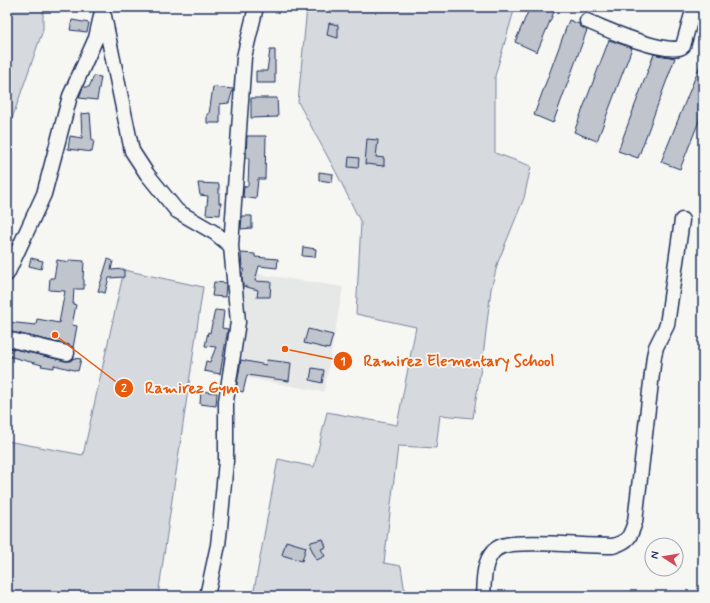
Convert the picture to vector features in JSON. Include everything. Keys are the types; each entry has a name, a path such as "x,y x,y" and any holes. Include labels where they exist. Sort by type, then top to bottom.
{"street":[{"path":"207,596 218,545 226,461 226,401 238,322 231,246 244,57 256,7"},
{"path":"587,21 616,34 669,49 678,49 684,46 694,7"},
{"path":"103,9 132,151 147,174 177,211 215,233 231,246"},
{"path":"7,274 44,194 70,96 96,38 103,9"},
{"path":"483,596 487,561 498,547 511,544 613,546 624,543 630,537 635,522 654,356 656,347 667,325 682,220"},
{"path":"7,339 67,353"}],"shaded area":[{"path":"7,7 43,7 43,30 7,133"},
{"path":"307,7 515,7 495,76 495,153 531,166 524,198 498,262 491,289 484,348 473,418 440,415 436,448 398,446 384,563 401,566 404,587 411,596 253,596 278,459 314,467 327,412 397,425 416,327 356,314 361,223 337,174 298,102"},
{"path":"124,270 203,287 158,596 127,596 115,594 114,596 7,596 7,441 83,455"},
{"path":"237,271 343,287 324,392 236,376"}],"building":[{"path":"530,7 556,7 537,52 515,42"},
{"path":"72,20 89,23 87,32 70,30"},
{"path":"569,20 579,24 587,30 553,123 534,115"},
{"path":"329,23 338,25 338,38 327,35"},
{"path":"609,40 632,48 597,141 574,132"},
{"path":"270,50 275,50 275,83 256,83 256,71 267,71"},
{"path":"654,54 675,58 638,158 618,151"},
{"path":"703,58 703,111 680,169 661,162"},
{"path":"94,76 101,77 97,100 79,98 83,87 89,87"},
{"path":"213,87 233,89 229,103 220,104 220,123 207,123 207,114 209,114"},
{"path":"251,98 277,98 278,117 251,118"},
{"path":"90,113 92,140 94,140 92,152 68,149 70,136 82,138 81,114"},
{"path":"247,136 266,136 265,179 258,179 256,199 243,197 244,186 248,186 249,158 246,158"},
{"path":"367,139 378,140 376,157 384,158 384,166 365,164"},
{"path":"349,157 359,158 358,168 348,167"},
{"path":"319,172 333,174 332,182 319,180"},
{"path":"198,183 219,184 219,203 221,203 220,215 206,214 208,196 200,195"},
{"path":"242,216 252,216 252,228 241,229"},
{"path":"303,247 316,249 315,257 302,256"},
{"path":"241,253 255,254 255,257 278,259 277,268 259,266 255,281 271,282 270,297 257,297 258,290 243,286 242,275 244,269 242,269"},
{"path":"31,258 43,261 41,269 29,266"},
{"path":"108,259 113,261 111,270 124,269 124,277 109,278 105,293 98,291"},
{"path":"57,260 69,262 69,260 84,261 84,289 74,289 73,304 76,305 72,325 77,326 73,348 69,345 7,331 7,322 36,325 37,319 59,323 65,291 49,290 50,278 54,278"},
{"path":"214,282 226,283 225,297 212,296"},
{"path":"215,310 224,311 222,328 228,329 220,374 204,371 206,361 210,362 216,347 205,346 208,332 210,333"},
{"path":"308,329 333,335 329,349 304,343"},
{"path":"10,348 65,361 70,361 74,358 81,359 78,371 54,365 54,368 41,366 42,365 8,356"},
{"path":"241,360 266,365 267,360 291,363 289,381 247,375 243,392 236,390"},
{"path":"312,368 324,370 322,383 310,380"},
{"path":"201,391 217,393 216,406 200,404"},
{"path":"323,539 326,547 321,549 325,556 317,560 310,546 311,542"},
{"path":"286,541 306,547 302,561 282,555"}],"place":[{"name":"Ramirez Gym","path":"55,335"},
{"name":"Ramirez Elementary School","path":"285,349"}]}
